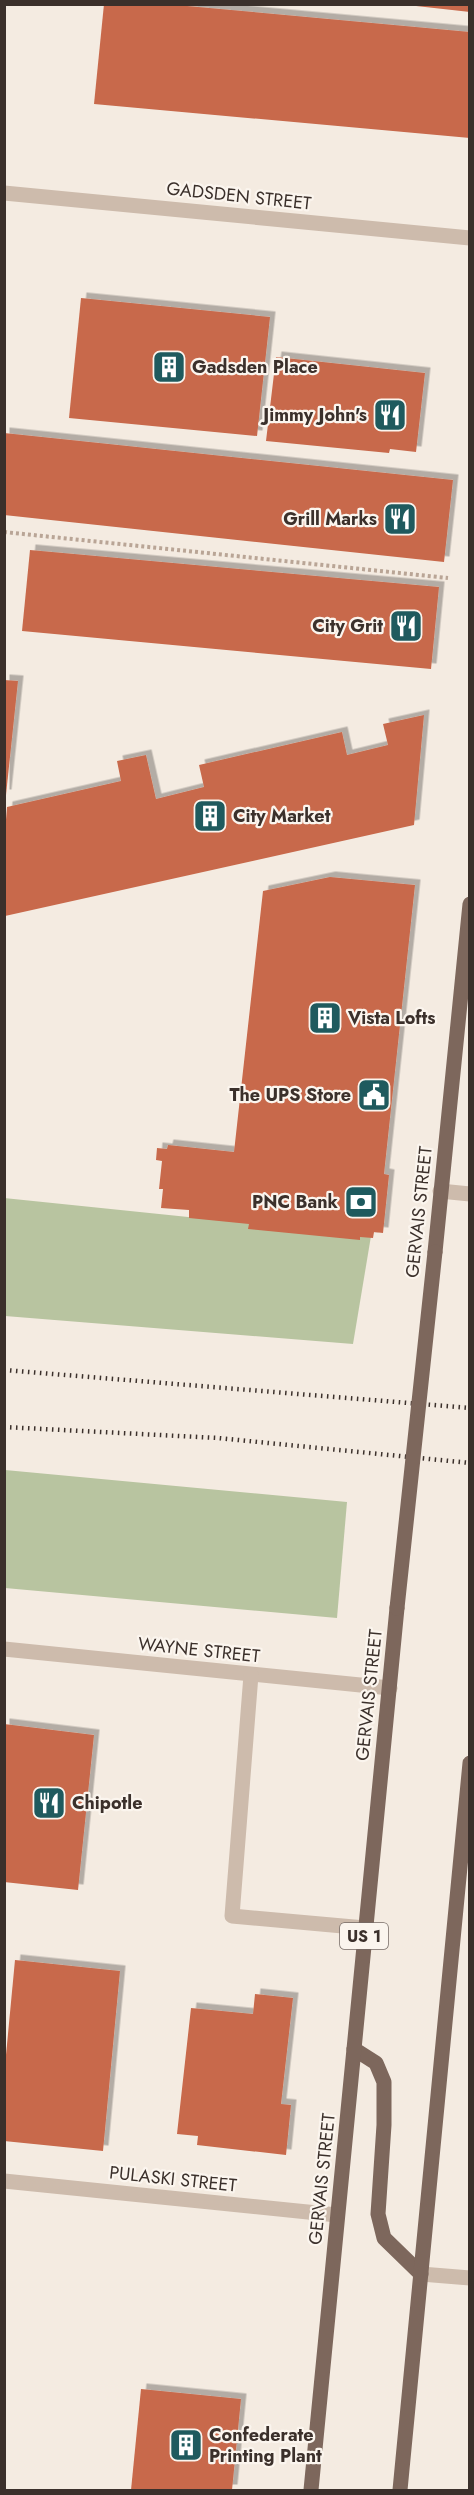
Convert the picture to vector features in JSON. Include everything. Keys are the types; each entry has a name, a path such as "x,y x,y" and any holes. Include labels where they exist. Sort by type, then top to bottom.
{"main road":[{"name":"GERVAIS STREET","path":"311,2490 397,1608 440,1191 456,1061 470,904"},
{"path":"400,2490 470,1763"},
{"path":"354,2049 376,2063 384,2082 384,2125 378,2214 384,2238 421,2274"}],"street":[{"name":"GADSDEN STREET","path":"4,193 470,238"},
{"path":"440,1191 470,1194"},
{"name":"WAYNE STREET","path":"4,1649 390,1688"},
{"path":"251,1675 232,1916 365,1928"},
{"name":"PULASKI STREET","path":"4,2181 338,2215"},
{"path":"421,2274 470,2278"}],"path":[{"path":"4,532 448,578"}],"green space":[{"path":"4,1198 371,1236 353,1344 5,1316"},
{"path":"5,1470 347,1502 337,1618 5,1588"}],"building":[{"path":"104,4 165,4 470,32 470,138 94,104"},
{"path":"416,4 470,4 470,12 416,6"},
{"name":"Gadsden Place","path":"81,298 270,317 257,436 69,418"},
{"path":"276,357 425,373 416,452 390,449 389,453 266,441"},
{"path":"4,433 453,480 444,562 4,515"},
{"path":"30,550 439,587 431,669 22,631"},
{"path":"4,680 18,681 6,795 4,795"},
{"name":"City Market","path":"424,715 414,825 5,916 7,807 121,781 117,761 146,755 156,799 204,787 199,765 342,732 347,755 388,745 383,724"},
{"name":"Vista Lofts","path":"330,877 415,885 384,1174 389,1175 383,1233 374,1232 373,1238 360,1237 360,1240 248,1229 249,1224 189,1218 189,1210 161,1208 163,1189 159,1189 162,1161 156,1160 157,1148 167,1149 168,1145 234,1152 263,891"},
{"name":"Chipotle","path":"4,1724 94,1735 78,1890 4,1882"},
{"path":"15,1960 120,1971 103,2151 4,2141 4,2076"},
{"path":"255,1994 293,1998 281,2104 291,2105 286,2155 197,2145 198,2136 177,2134 191,2008 253,2014"},
{"name":"Confederate Printing Plant","path":"141,2389 241,2399 232,2490 131,2490"}],"railway":[{"path":"4,1370 470,1408"},
{"path":"4,1427 218,1438 470,1463"}],"place":[{"name":"Gadsden Place","path":"169,367"},
{"name":"Jimmy John's","path":"390,415"},
{"name":"Grill Marks","path":"400,519"},
{"name":"City Grit","path":"406,626"},
{"name":"City Market","path":"210,816"},
{"name":"Vista Lofts","path":"325,1018"},
{"name":"The UPS Store","path":"374,1095"},
{"name":"PNC Bank","path":"361,1202"},
{"name":"Chipotle","path":"49,1803"},
{"name":"Confederate Printing Plant","path":"186,2445"}]}
